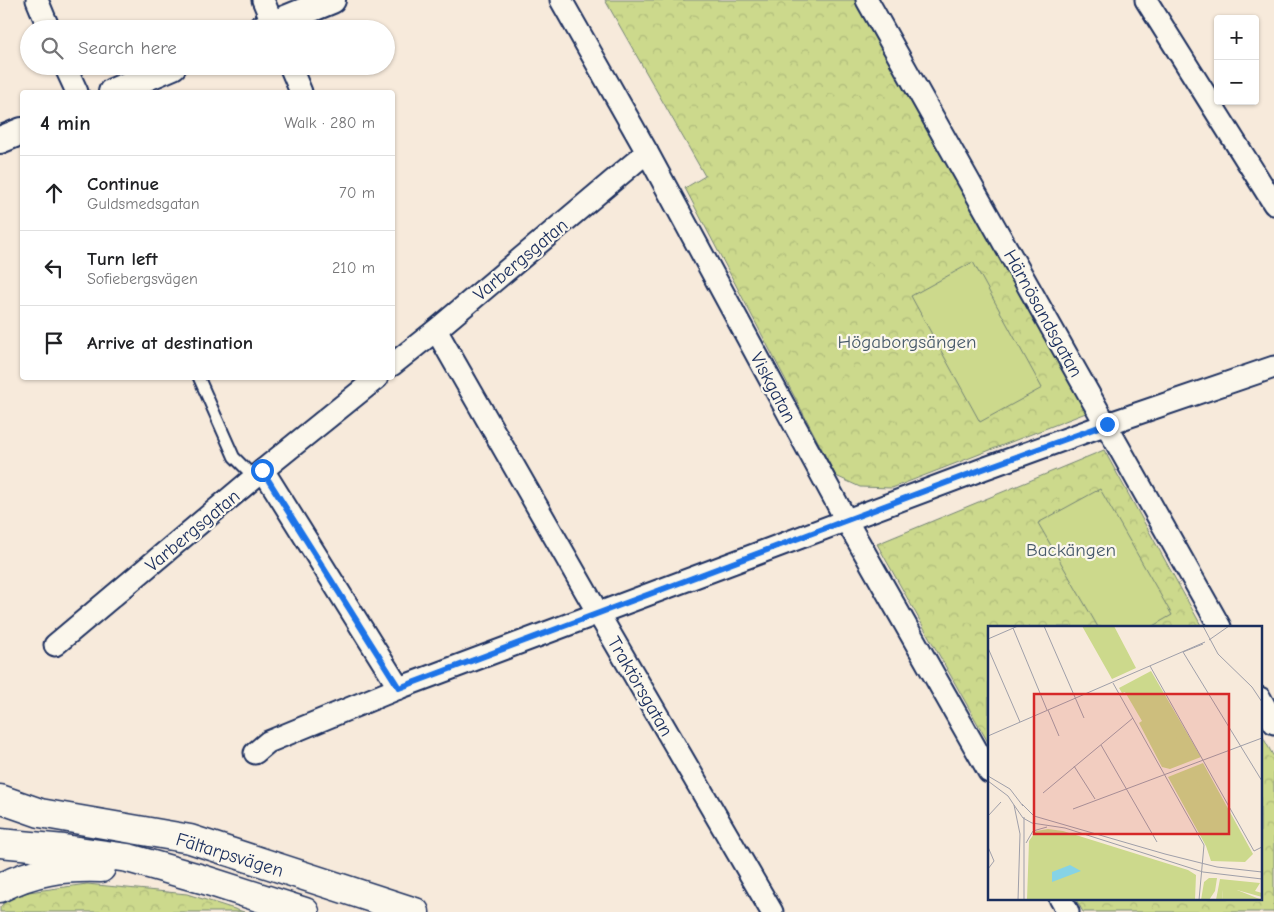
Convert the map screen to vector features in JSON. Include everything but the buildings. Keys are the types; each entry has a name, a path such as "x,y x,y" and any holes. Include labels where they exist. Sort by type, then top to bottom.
{"main road":[{"name":"Fältarpsvägen","path":"0,799 40,813 190,839 416,912"},
{"name":"Fältarpsvägen","path":"0,813 40,813"},
{"name":"Fältarpsvägen","path":"0,844 64,849 128,858 306,912"},
{"path":"0,888 29,875 64,868 118,868 202,879"}],"street":[{"path":"37,0 45,20"},
{"path":"262,0 268,20"},
{"path":"286,20 332,0"},
{"name":"Viskgatan","path":"561,0 846,520 988,770"},
{"name":"Härnösandsgatan","path":"867,0 1219,626"},
{"path":"1146,0 1274,204"},
{"path":"69,75 76,90"},
{"path":"117,90 152,75"},
{"path":"294,75 300,90"},
{"path":"0,140 20,132"},
{"name":"Varbergsgatan","path":"395,363 646,152"},
{"name":"Traktörsgatan","path":"436,330 772,912"},
{"path":"255,753 268,742 399,688 983,469 1274,367"},
{"name":"Varbergsgatan","path":"55,645 258,474 375,380"},
{"path":"258,474 399,688"},
{"path":"1262,702 1274,723"},
{"path":"1061,900 1068,912"}],"lane":[{"path":"200,380 234,457 258,474"}],"green space":[{"name":"Högaborgsängen","path":"605,0 857,0 1091,411 892,488 860,487 836,476 685,188 705,176"},
{"path":"973,262 1042,388 980,422 911,296"},
{"name":"Backängen","path":"1104,450 1201,626 988,626 988,742 877,544"},
{"path":"1100,489 1172,615 1153,626 1097,626 1038,523"},
{"path":"1262,736 1274,757 1274,912 1083,912 1076,900 1262,900"},
{"path":"87,884 187,894 244,912 0,912 0,907 14,894"}],"route":[{"path":"262,470 399,688 1107,424"}]}
